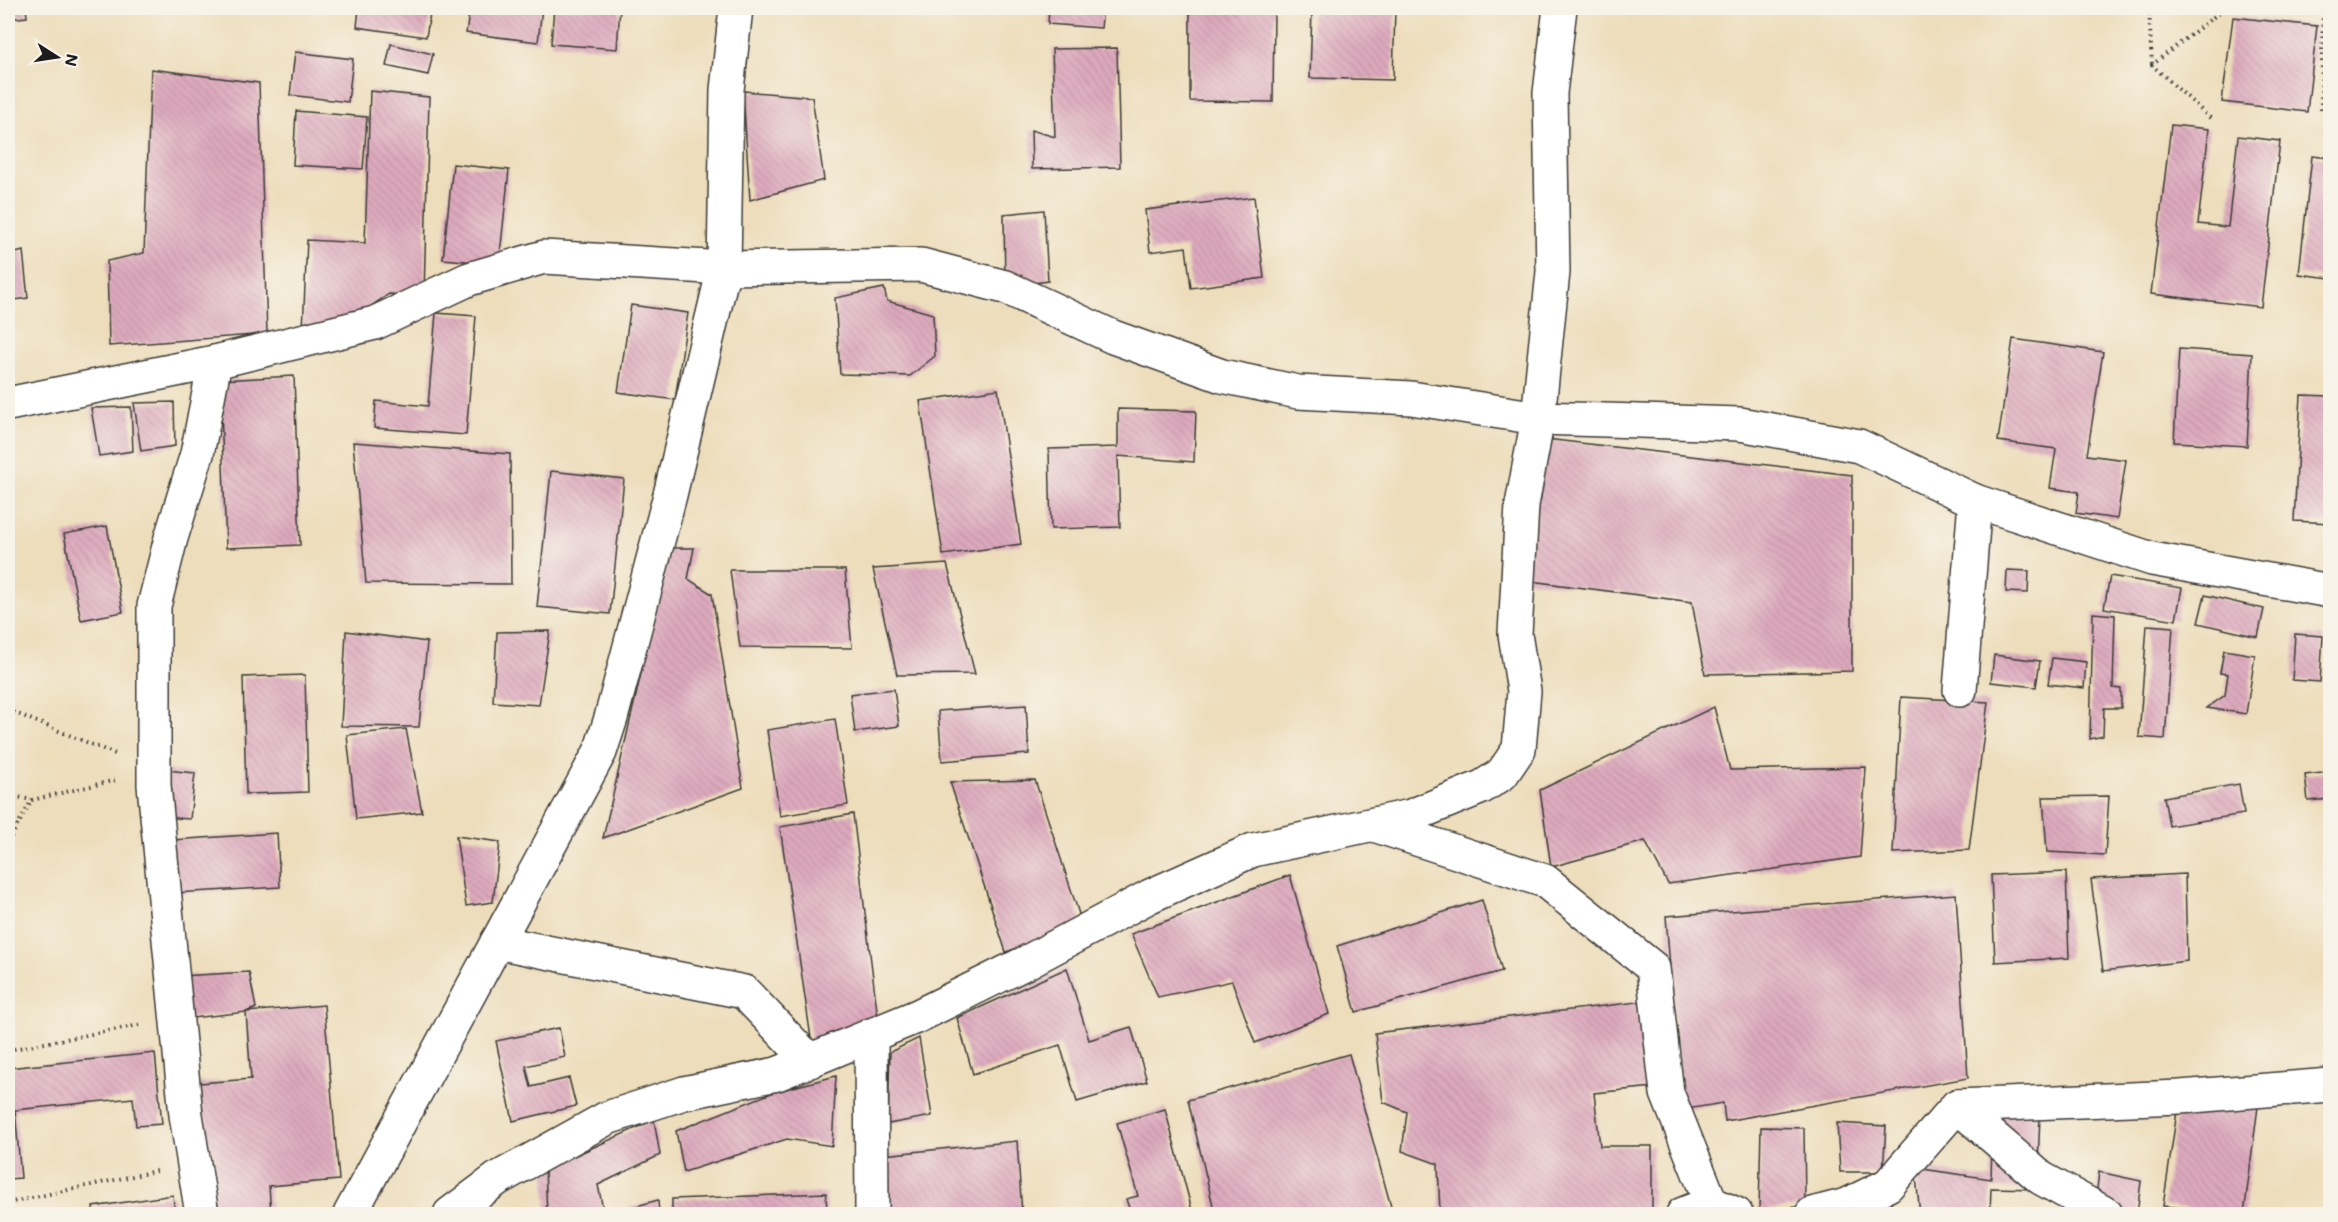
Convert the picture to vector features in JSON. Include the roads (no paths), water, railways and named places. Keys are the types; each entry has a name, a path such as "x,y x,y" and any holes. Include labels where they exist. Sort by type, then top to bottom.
{"street":[{"path":"350,1215 600,752 611,718 670,495 724,268 727,90 736,8"},
{"path":"450,1215 497,1179 607,1118 684,1093 777,1074 918,1016 1028,962 1150,896 1253,850 1411,816 1482,787 1502,774 1519,749 1524,691 1515,634 1522,505 1538,418 1553,272 1550,93 1560,8"},
{"path":"8,404 215,362 375,323 469,279 544,257 724,268 921,265 1005,287 1113,337 1222,376 1298,392 1411,398 1538,418 1740,424 1859,446 1975,501 2152,559 2331,591"},
{"path":"202,1215 186,1115 154,785 154,606 171,538 197,454 215,362"},
{"path":"1960,690 1975,501"},
{"path":"1372,825 1545,881 1653,968 1666,1093 1713,1212"},
{"path":"497,942 744,992 810,1061"},
{"path":"872,1035 872,1215"},
{"path":"1812,1215 1847,1205 1888,1185 1957,1106 2180,1097 2331,1086"},
{"path":"1957,1106 2041,1178 2106,1215"}]}
